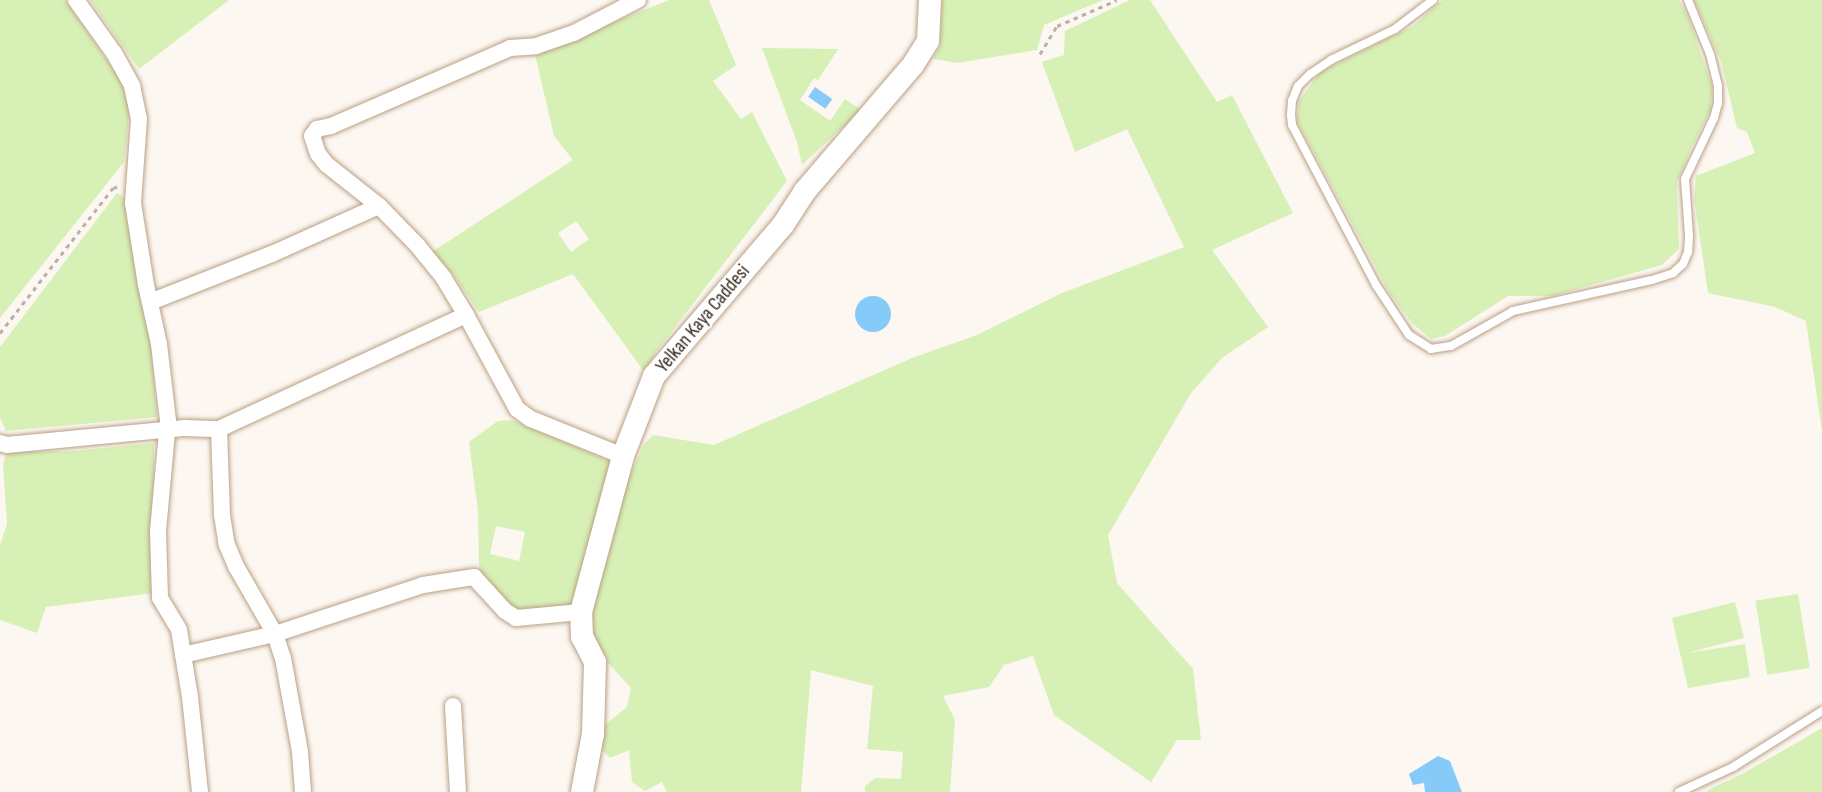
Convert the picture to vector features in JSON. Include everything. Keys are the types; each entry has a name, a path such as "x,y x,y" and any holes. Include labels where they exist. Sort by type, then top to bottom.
{"street":[{"path":"76,0 114,53 132,86 139,119 133,203 159,344 168,421 158,531 160,598 179,630 200,792"},
{"path":"623,456 531,419 517,409 443,277 411,238 379,206 318,154 312,136 317,129 331,126 510,48 536,46 574,33 638,0"},
{"name":"Yelkan Kaya Caddesi","path":"582,792 593,734 595,662 582,637 581,612 623,456 654,376 783,225 805,191 913,65 928,41 930,0"},
{"path":"150,302 272,254 379,206"},
{"path":"0,443 7,445 166,430 219,429 466,315"},
{"path":"219,429 222,515 227,545 245,583 275,634 289,685 300,752 303,792"},
{"path":"183,655 275,634 423,585 474,577 505,611 516,618 581,612"},
{"path":"453,706 458,792"}],"lane":[{"path":"1433,0 1395,29 1331,60 1310,74 1295,93 1291,115 1292,125 1376,285 1408,335 1431,349 1450,346 1513,310 1652,280 1673,273 1683,264 1688,252 1689,236 1685,178 1708,132 1718,103 1718,86 1710,54 1688,0"},
{"path":"1679,792 1733,767 1822,711"}],"path":[{"path":"1040,54 1057,26 1117,0"},
{"path":"0,333 113,188 134,178"}],"green space":[{"path":"0,0 65,0 126,88 129,114 124,162 0,318"},
{"path":"90,0 229,0 139,69"},
{"path":"669,0 709,0 736,65 713,81 741,119 752,112 787,181 656,352 646,374 573,274 479,312 452,273 432,252 573,160 554,136 535,54","holes":["576,221 589,239 571,252 558,233"]},
{"path":"942,0 1103,0 1044,25 1037,50 957,63 933,59 940,46"},
{"path":"1130,0 1150,0 1217,102 1232,95 1293,213 1212,250 1268,327 1223,357 1191,393 1108,535 1117,583 1193,669 1201,740 1177,740 1151,782 1054,715 1033,656 1004,665 989,687 943,696 955,720 950,792 865,792 865,786 875,778 901,779 903,752 867,749 873,686 811,670 801,792 667,792 662,782 645,791 632,782 629,750 610,758 602,750 600,729 627,707 631,688 600,654 589,626 622,491 645,443 653,435 714,445 912,358 977,335 1062,293 1184,247 1127,129 1075,152 1042,62 1064,55 1065,31"},
{"path":"1442,0 1679,0 1688,16 1712,87 1711,109 1677,182 1679,249 1662,265 1552,296 1508,296 1445,336 1431,339 1413,324 1390,294 1297,121 1299,101 1320,72 1413,26"},
{"path":"1694,0 1822,0 1822,431 1806,321 1775,307 1708,293 1694,198 1696,176 1755,153 1747,132 1737,128 1721,61"},
{"path":"762,48 838,49 818,80 814,78 800,100 830,121 845,99 861,110 802,165 797,142"},
{"path":"117,193 127,200 151,346 157,417 6,431 0,418 0,347"},
{"path":"512,420 614,463 576,607 519,610 509,605 479,570 478,511 469,442 498,421","holes":["496,526 525,532 519,561 490,554"]},
{"path":"154,443 153,593 46,607 37,633 0,620 0,545 7,524 3,464 7,452 74,451"},
{"path":"1798,594 1810,668 1767,675 1756,601"},
{"path":"1735,602 1744,638 1687,653 1745,644 1750,677 1688,688 1672,618"},
{"path":"1822,728 1822,792 1707,792 1744,773"}],"water":[{"path":"815,87 832,99 825,109 808,97"},
{"path":"873,296 886,301 891,314 886,327 873,332 860,327 855,314 860,301"},
{"path":"1438,756 1450,761 1462,792 1425,792 1424,783 1413,785 1409,774"}]}
